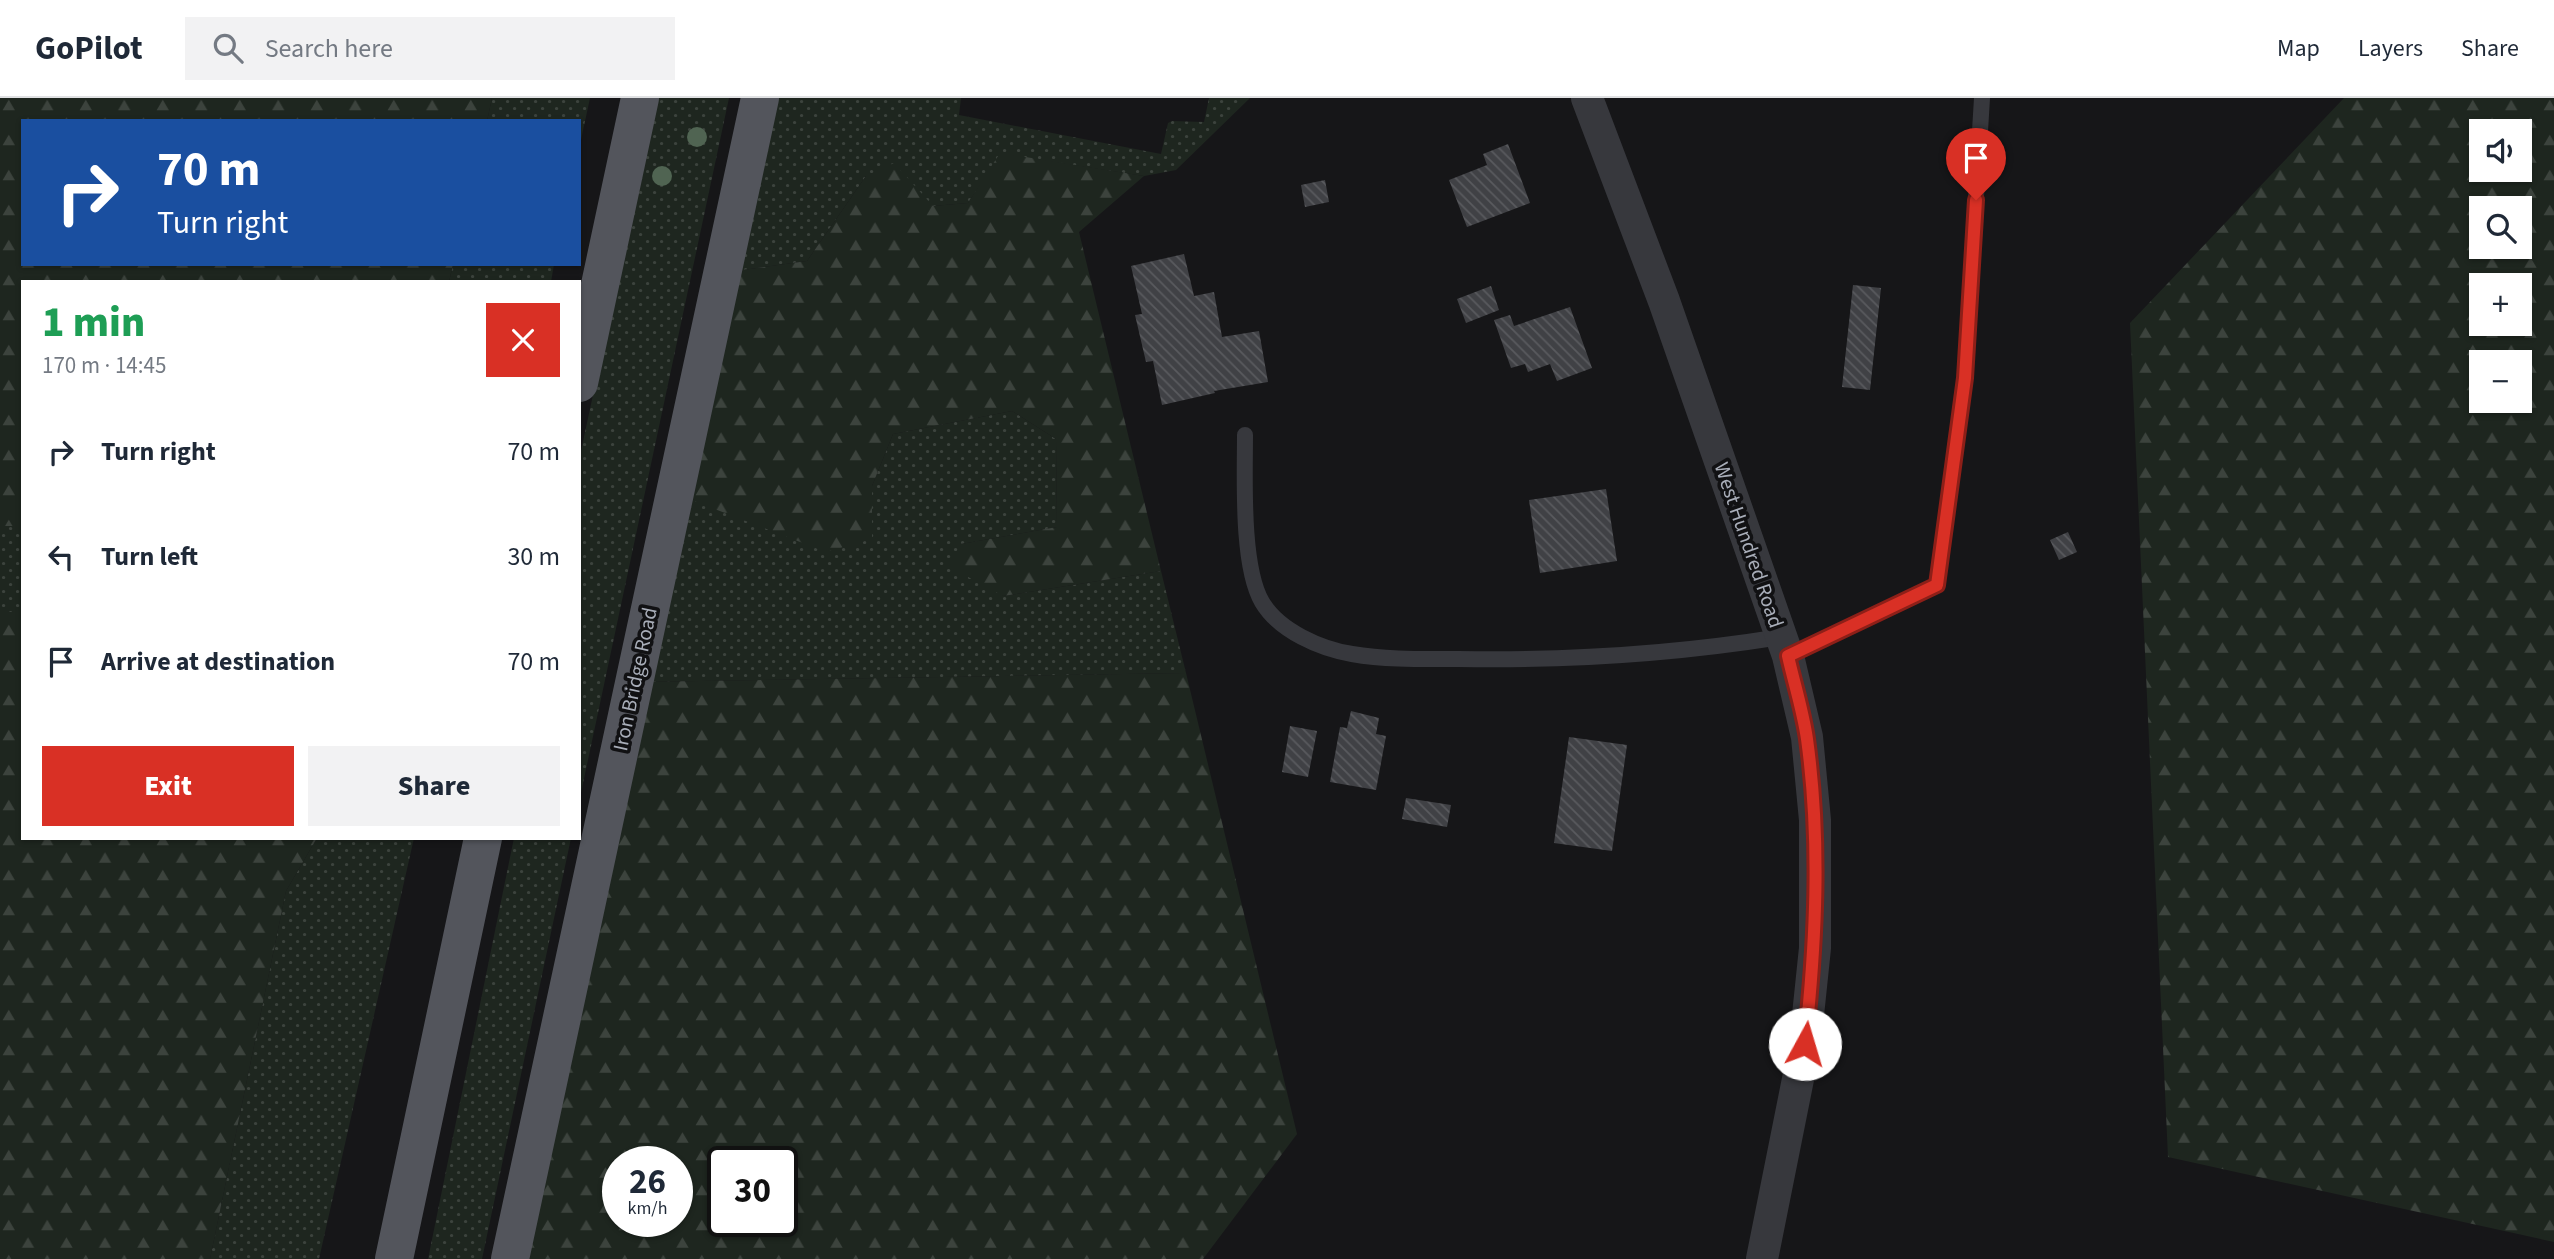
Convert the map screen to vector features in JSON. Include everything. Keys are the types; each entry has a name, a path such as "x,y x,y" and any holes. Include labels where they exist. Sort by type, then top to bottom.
{"main road":[{"path":"581,374 640,98"},
{"name":"Iron Bridge Road","path":"509,1259 760,98"},
{"path":"394,1259 483,840"}],"street":[{"name":"West Hundred Road","path":"1587,98 1664,301 1784,646 1807,737 1815,820 1815,948 1805,1044 1762,1259"}],"lane":[{"path":"1245,435 1245,522 1256,586 1263,604 1294,633 1350,654 1395,658 1498,660 1784,646 1937,585 1965,378 1982,98"}],"green space":[{"path":"0,98 492,98 487,119 21,119 21,266 453,266 449,280 21,280 21,526 0,526"},
{"path":"492,98 590,98 581,140 581,119 487,119"},
{"path":"657,98 729,98 581,793 581,451"},
{"path":"762,98 961,98 959,115 1161,154 1168,123 1204,122 1209,98 1250,98 1176,170 1144,176 1001,154 968,203 933,206 866,176 807,261 729,272"},
{"path":"2344,98 2554,98 2554,1242 2168,1157 2130,323"},
{"path":"1000,153 1144,176 1079,232 1161,571 1003,596 948,566 961,544 1057,527 1056,439 1012,411 893,434 872,486 872,539 826,552 681,496 729,272 807,261 866,176 894,163 933,206 968,203"},
{"path":"453,266 554,266 551,280 449,280"},
{"path":"1012,411 1056,439 1057,527 961,544 1003,596 1161,571 1186,673 636,682 681,496 872,539 872,486 893,434"},
{"path":"0,526 21,526 21,612 0,612"},
{"path":"0,612 21,612 21,840 316,840 286,891 210,1259 0,1259"},
{"path":"1186,673 1297,1134 1203,1259 512,1259 636,682"},
{"path":"316,840 414,840 319,1259 210,1259 286,891"},
{"path":"514,840 571,840 482,1259 428,1259"}],"building":[{"path":"1508,144 1530,203 1467,227 1449,180 1487,165 1483,154"},
{"path":"1325,180 1329,202 1305,207 1301,185"},
{"path":"1184,254 1194,296 1214,292 1222,337 1259,331 1268,382 1214,391 1215,393 1162,405 1153,361 1146,362 1135,315 1142,314 1131,266"},
{"path":"1853,285 1881,288 1870,390 1842,387"},
{"path":"1491,286 1499,310 1466,323 1457,299"},
{"path":"1570,307 1592,368 1557,381 1550,364 1528,372 1525,364 1511,368 1494,320 1510,315 1514,326"},
{"path":"1606,489 1617,561 1540,573 1529,500"},
{"path":"2068,532 2077,552 2059,560 2050,540"},
{"path":"1351,711 1379,718 1376,734 1386,736 1376,790 1330,782 1340,727 1347,728"},
{"path":"1290,726 1317,731 1308,777 1282,772"},
{"path":"1569,737 1627,745 1612,851 1554,843"},
{"path":"1406,798 1451,805 1447,827 1402,819"}],"route":[{"path":"1805,1044 1815,948 1815,820 1807,737 1788,656 1937,585 1965,378 1976,200"}]}
